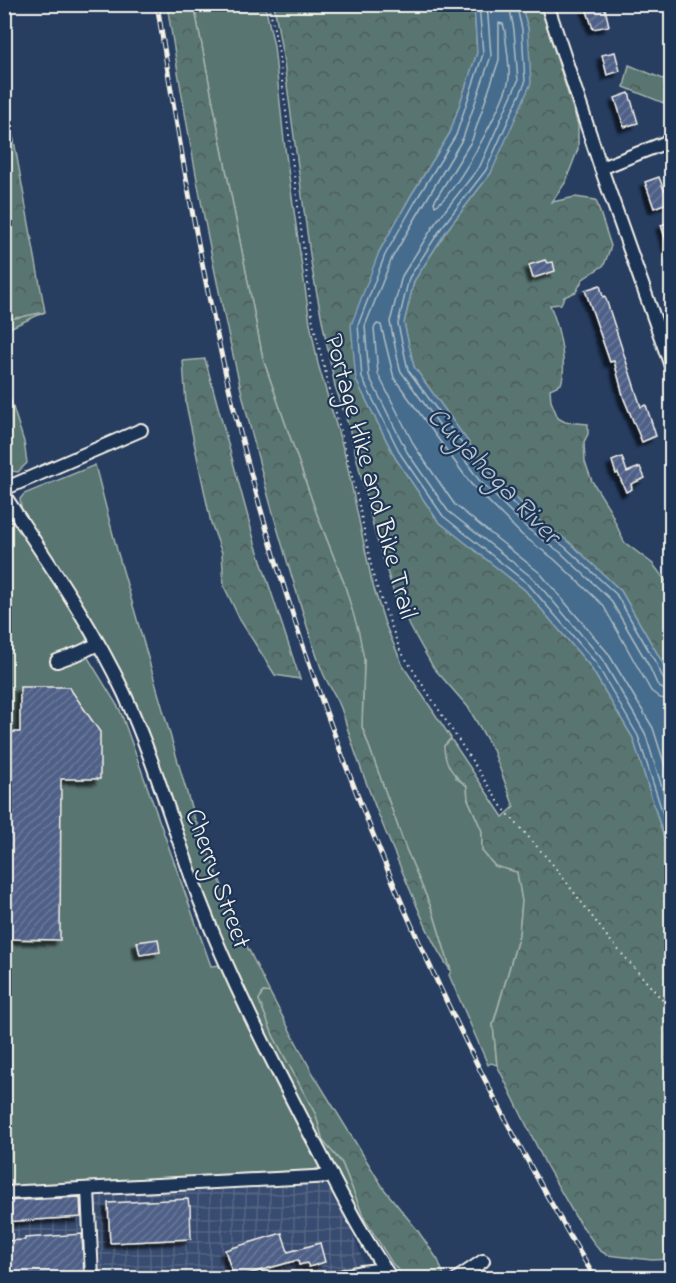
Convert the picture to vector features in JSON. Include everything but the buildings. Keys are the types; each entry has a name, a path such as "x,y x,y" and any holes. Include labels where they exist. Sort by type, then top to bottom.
{"street":[{"path":"547,4 601,168 672,369"},
{"path":"601,168 672,140"},
{"path":"4,489 141,430"},
{"name":"Cherry Street","path":"4,495 98,644 135,719 226,965 332,1176 386,1276"},
{"path":"57,661 98,644"},
{"path":"4,1193 332,1176"},
{"path":"88,1189 92,1278"},
{"path":"458,1278 483,1261"},
{"path":"337,1278 359,1271 386,1276"}],"path":[{"name":"Portage Hike and Bike Trail","path":"269,4 278,49 313,323 358,501 374,579 400,650 502,807 555,867 609,939 672,1011"}],"shaded area":[{"path":"320,1167 340,1204 368,1278 5,1278 5,1187 200,1176 251,1176"}],"green space":[{"path":"167,5 194,5 263,359 316,512 344,583 359,633 364,659 362,727 406,849 433,912 451,971 427,930 381,822 341,709 325,678 267,493 218,285"},
{"path":"194,5 265,5 274,46 284,141 310,323 318,364 345,455 372,582 385,624 403,666 451,738 444,746 456,778 467,786 468,799 482,831 482,851 495,866 517,872 522,901 519,935 493,1024 497,1065 491,1063 488,1065 449,975 451,971 433,912 406,849 362,727 364,659 344,583 316,512 263,359"},
{"path":"274,5 474,5 477,53 450,133 379,252 356,380 396,459 438,521 525,590 590,666 633,738 671,860 671,1259 652,1260 607,1255 599,1250 575,1216 546,1165 497,1065 493,1025 519,935 522,901 517,872 495,866 482,851 482,831 468,799 467,786 450,769 444,746 451,739 503,817 514,807 493,750 468,707 433,667 397,603 375,533 349,427 335,386 312,269"},
{"path":"521,5 540,5 578,125 578,149 565,183 552,202 575,197 596,200 611,246 604,265 583,279 576,292 564,297 561,304 550,305 563,355 561,384 550,389 551,401 558,418 565,422 588,424 588,434 584,442 585,462 592,481 609,508 624,542 653,564 671,588 671,683 661,660 621,591 569,542 537,519 489,471 414,367 404,323 414,281 447,230 491,173 528,28"},
{"path":"629,65 663,79 671,74 671,106 624,87"},
{"path":"4,105 14,141 45,312 5,320"},
{"path":"45,312 5,330 5,320"},
{"path":"205,359 255,543 300,679 275,675 240,620 224,586 222,553 211,523 186,404 183,361"},
{"path":"4,379 24,442 27,463 18,472 5,470"},
{"path":"95,465 193,814 244,940 270,993 263,992 259,1000 274,1037 316,1115 323,1141 342,1163 365,1220 358,1218 289,1084 213,922 147,733 22,514 20,499 24,494"},
{"path":"4,505 86,633 87,638 82,648 120,710 211,966 221,965 272,1076 320,1167 313,1171 5,1187"},
{"path":"263,992 270,993 312,1072 384,1189 438,1260 445,1278 405,1278 392,1263 365,1220 342,1163 323,1141 316,1115 274,1037 259,1000"}],"water":[{"path":"474,5 521,5 528,28 531,83 491,173 447,230 414,281 404,323 414,367 489,471 537,519 569,542 621,591 661,660 672,683 671,860 633,738 590,666 525,590 438,521 396,459 356,380 351,325 379,252 450,133 477,53"}],"railway":[{"path":"157,4 192,210 223,362 265,526 300,638 383,859 431,967 482,1073 537,1177 595,1278"}],"water label":[{"name":"Cuyahoga River","path":"495,474"}]}
